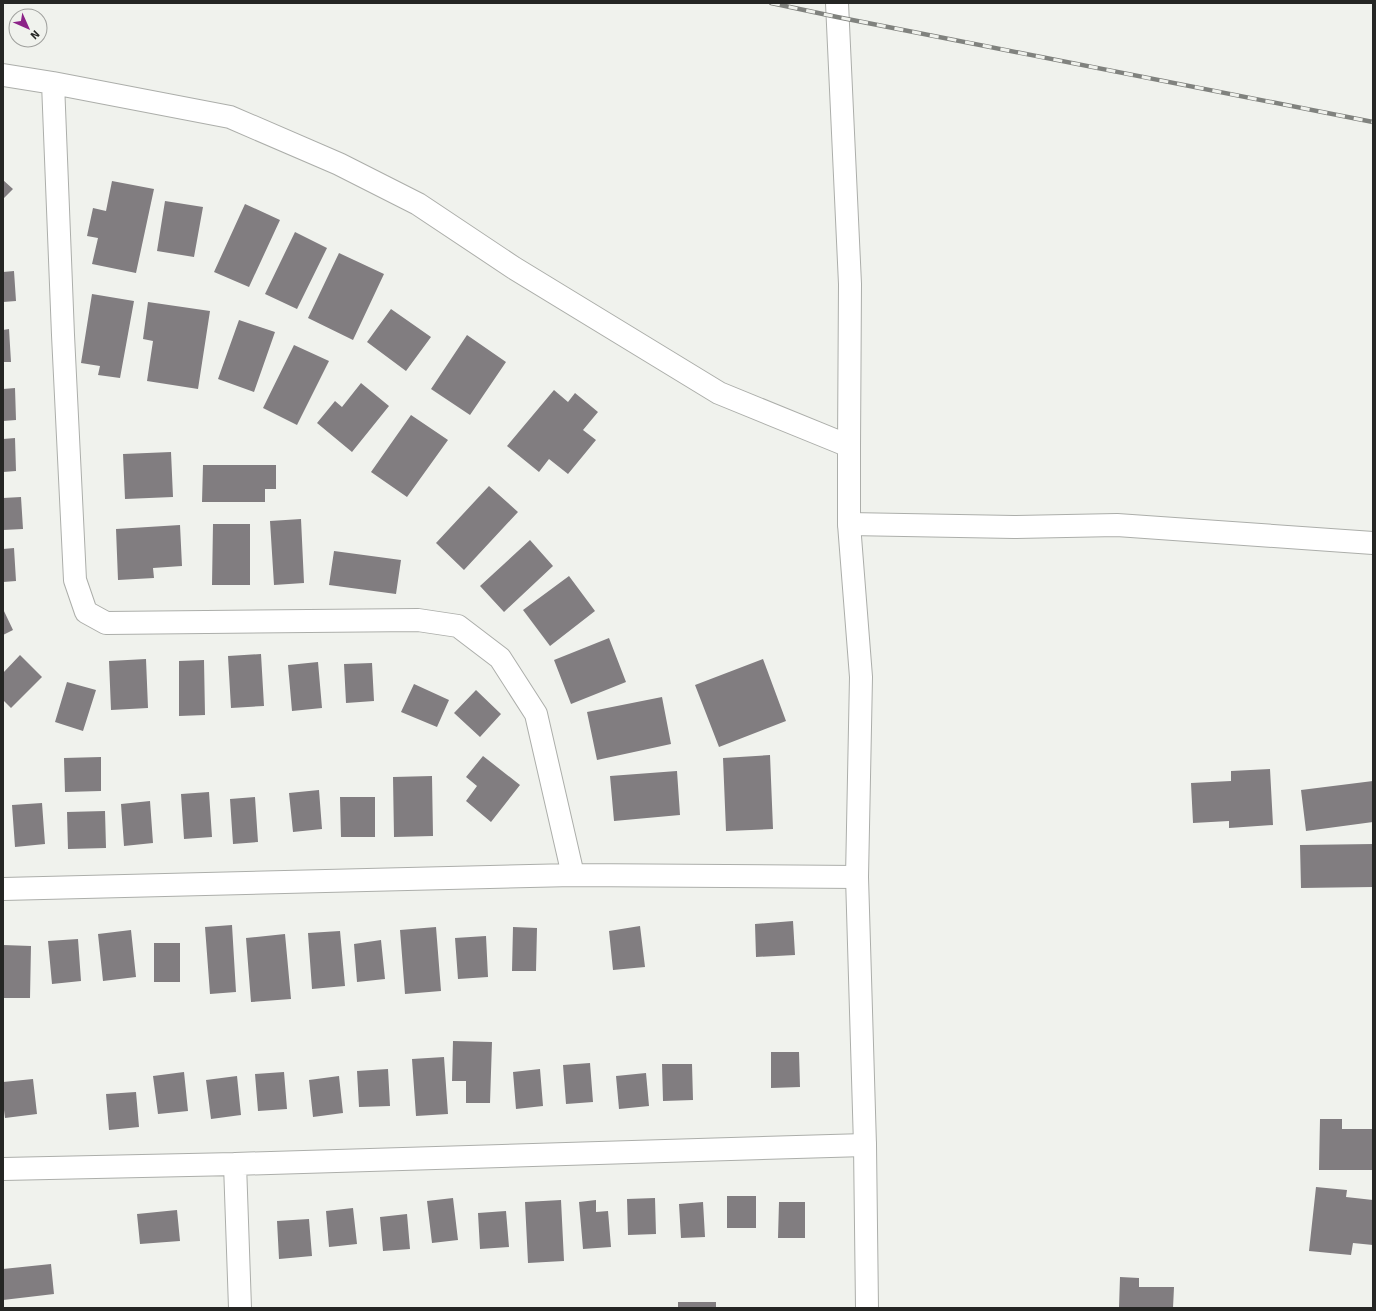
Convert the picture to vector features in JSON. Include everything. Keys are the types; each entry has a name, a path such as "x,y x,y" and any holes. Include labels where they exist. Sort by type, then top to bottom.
{"street":[{"path":"837,3 850,284 848,446 849,524 861,677 857,877 865,1145 867,1308"},
{"path":"3,76 53,83 230,117 339,164 418,204 514,268 719,393 848,446"},
{"path":"53,83 75,580 86,612 106,623 418,620 458,626 500,658 536,714 573,875"},
{"path":"849,524 1014,526 1117,525 1370,547"},
{"path":"3,889 573,875 857,877"},
{"path":"3,1169 235,1164 865,1145"},
{"path":"235,1164 240,1308"}],"building":[{"path":"3,180 13,189 3,199"},
{"path":"112,181 154,189 136,273 92,264 98,238 87,236 93,208 106,211"},
{"path":"165,201 203,207 194,257 157,251"},
{"path":"245,204 280,220 249,287 214,272"},
{"path":"295,232 327,248 297,309 265,294"},
{"path":"339,253 384,274 353,340 308,318"},
{"path":"14,271 16,301 3,302 3,272"},
{"path":"92,294 134,301 120,378 98,375 100,366 81,363"},
{"path":"148,302 210,311 198,389 147,381 153,341 143,339"},
{"path":"391,309 431,337 406,371 367,342"},
{"path":"239,320 275,332 254,392 218,379"},
{"path":"9,329 11,362 3,362 3,330"},
{"path":"467,335 506,362 470,415 431,389"},
{"path":"294,345 329,361 297,425 263,408"},
{"path":"361,383 389,406 352,452 317,423 335,401 342,407"},
{"path":"15,388 16,420 3,421 3,389"},
{"path":"554,390 568,402 575,393 598,412 583,430 596,440 568,474 549,459 539,472 507,446"},
{"path":"411,415 448,440 407,497 371,472"},
{"path":"15,438 16,471 3,472 3,439"},
{"path":"171,452 173,497 125,499 123,454"},
{"path":"203,465 276,465 276,489 265,489 265,502 202,502"},
{"path":"489,486 518,512 464,570 436,543"},
{"path":"21,497 23,529 3,530 3,498"},
{"path":"301,519 304,583 274,585 270,521"},
{"path":"213,524 250,524 250,585 212,585"},
{"path":"180,525 182,566 153,568 154,578 118,580 116,529"},
{"path":"530,540 553,566 504,612 480,586"},
{"path":"14,548 16,581 3,582 3,549"},
{"path":"334,551 401,560 396,594 329,585"},
{"path":"569,576 595,611 550,646 523,610"},
{"path":"3,609 13,630 3,635"},
{"path":"609,638 626,682 571,704 554,660"},
{"path":"261,654 264,706 231,708 228,656"},
{"path":"20,655 42,677 11,708 3,700 3,673"},
{"path":"146,659 148,708 111,710 109,661"},
{"path":"763,659 786,721 719,747 695,685"},
{"path":"204,660 205,715 179,716 179,661"},
{"path":"318,662 322,708 292,711 288,665"},
{"path":"372,663 374,701 346,703 344,664"},
{"path":"67,682 96,690 83,731 55,722"},
{"path":"414,684 449,700 437,727 401,712"},
{"path":"476,690 501,714 480,737 454,713"},
{"path":"662,697 671,744 597,760 587,712"},
{"path":"770,755 773,829 726,831 723,758"},
{"path":"483,756 520,785 491,822 466,801 477,786 466,777"},
{"path":"101,757 101,791 65,792 64,758"},
{"path":"1270,769 1273,825 1229,828 1229,821 1193,823 1191,783 1231,781 1231,771"},
{"path":"677,771 680,815 614,821 610,776"},
{"path":"432,776 433,836 394,837 393,777"},
{"path":"1373,781 1373,822 1306,831 1301,790"},
{"path":"319,790 322,829 293,832 289,793"},
{"path":"209,792 212,837 184,839 181,794"},
{"path":"255,797 258,842 233,844 230,799"},
{"path":"340,797 375,797 375,837 341,837"},
{"path":"150,801 153,843 124,846 121,804"},
{"path":"42,803 45,844 15,847 12,805"},
{"path":"105,811 106,848 68,849 67,812"},
{"path":"1373,844 1373,887 1301,888 1300,845"},
{"path":"793,921 795,955 756,957 755,924"},
{"path":"232,925 236,992 210,994 205,927"},
{"path":"640,926 645,967 613,970 609,931"},
{"path":"436,927 441,991 405,994 400,930"},
{"path":"513,927 537,928 536,971 512,971"},
{"path":"131,930 136,977 103,981 98,934"},
{"path":"340,931 345,986 312,989 308,933"},
{"path":"285,934 291,999 251,1002 246,938"},
{"path":"486,936 488,977 458,979 455,938"},
{"path":"78,939 81,981 52,984 48,941"},
{"path":"381,940 385,979 357,982 354,944"},
{"path":"154,943 180,943 180,982 154,982"},
{"path":"3,945 31,946 30,998 3,998"},
{"path":"453,1041 492,1042 490,1103 466,1103 466,1081 452,1081"},
{"path":"771,1052 799,1052 800,1087 771,1088"},
{"path":"444,1057 448,1114 416,1116 412,1059"},
{"path":"590,1063 593,1102 566,1104 563,1065"},
{"path":"662,1064 692,1064 693,1100 663,1101"},
{"path":"388,1069 390,1106 359,1107 357,1071"},
{"path":"540,1069 543,1106 516,1109 513,1072"},
{"path":"184,1072 188,1111 158,1114 153,1076"},
{"path":"284,1072 287,1109 258,1111 255,1074"},
{"path":"646,1073 649,1106 619,1109 616,1076"},
{"path":"237,1076 241,1115 211,1119 206,1080"},
{"path":"339,1076 343,1113 313,1117 309,1080"},
{"path":"33,1079 37,1114 5,1118 3,1082"},
{"path":"136,1092 139,1127 109,1130 106,1094"},
{"path":"1320,1119 1342,1119 1342,1129 1373,1129 1373,1170 1319,1170"},
{"path":"1316,1187 1347,1190 1346,1197 1373,1200 1373,1245 1353,1243 1351,1255 1309,1251"},
{"path":"727,1196 756,1196 756,1228 727,1228"},
{"path":"453,1198 458,1240 432,1243 427,1201"},
{"path":"655,1198 656,1234 628,1235 627,1199"},
{"path":"561,1200 564,1261 528,1263 525,1202"},
{"path":"596,1200 596,1212 608,1211 611,1247 583,1249 579,1202"},
{"path":"703,1202 705,1237 681,1238 679,1204"},
{"path":"779,1202 805,1202 805,1238 778,1238"},
{"path":"353,1208 357,1244 329,1247 326,1211"},
{"path":"177,1210 180,1241 140,1244 137,1214"},
{"path":"506,1211 509,1247 480,1249 478,1213"},
{"path":"407,1214 410,1249 383,1251 380,1217"},
{"path":"309,1219 312,1256 279,1259 277,1221"},
{"path":"51,1264 54,1294 3,1300 3,1269"},
{"path":"1120,1277 1139,1278 1139,1287 1174,1287 1173,1308 1119,1308"},
{"path":"678,1302 716,1302 716,1308 678,1308"}],"railway":[{"path":"771,3 1373,122"}]}
